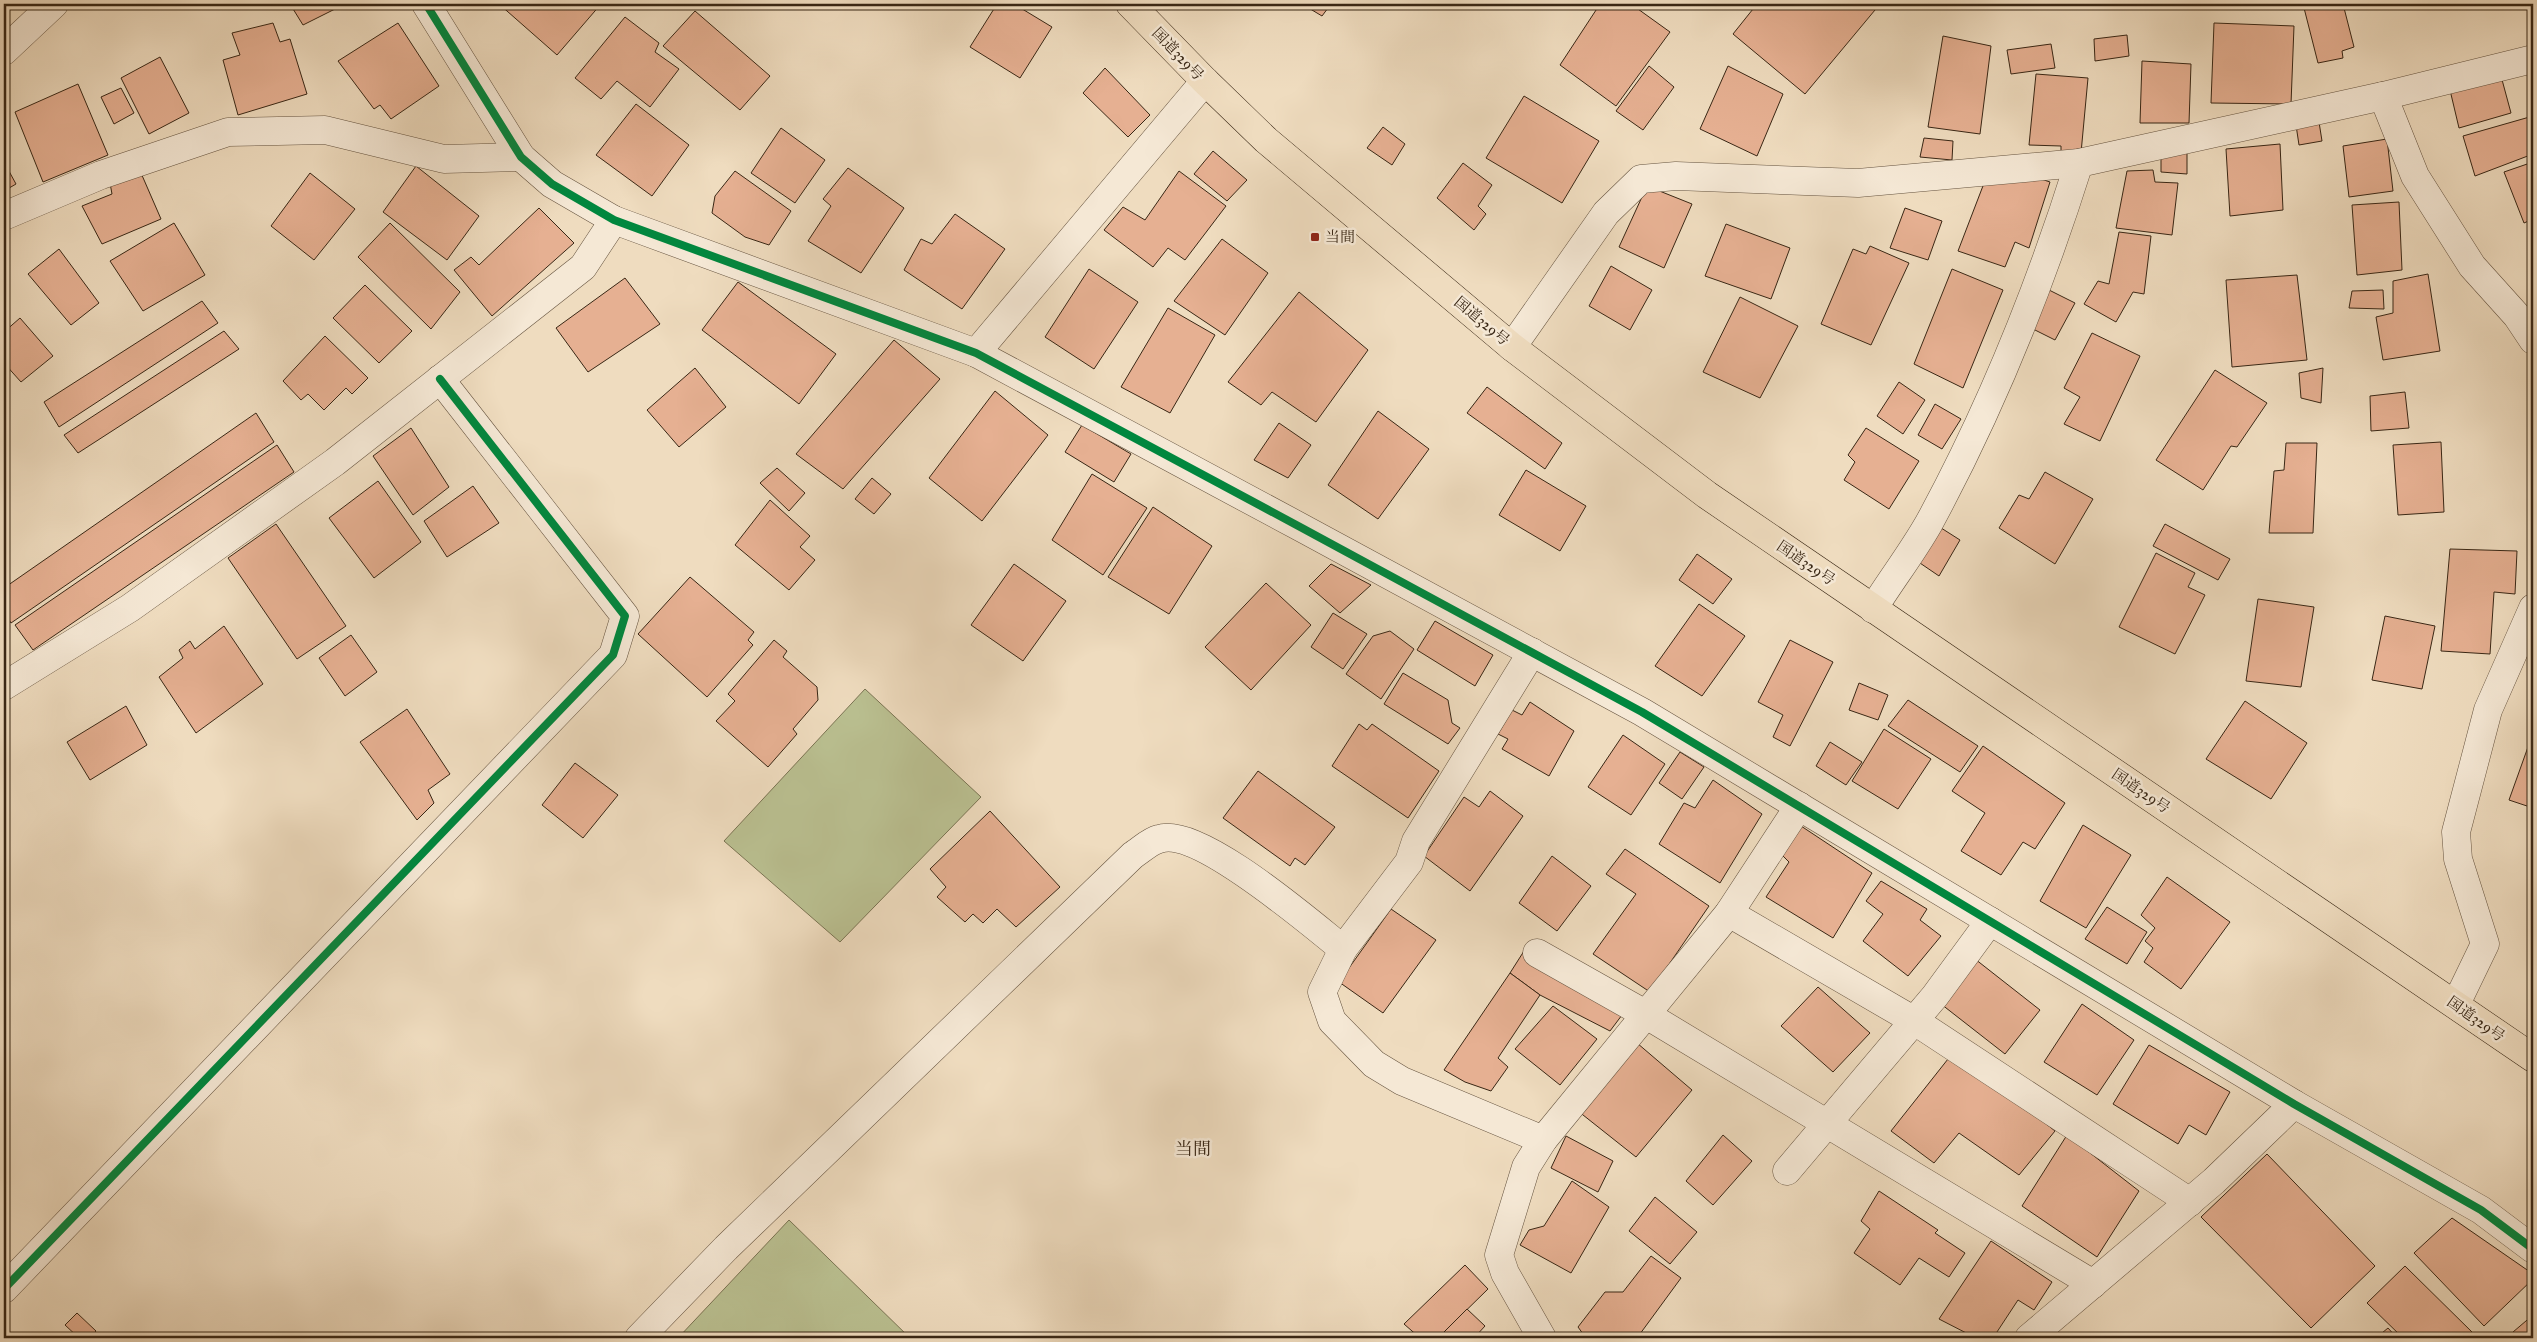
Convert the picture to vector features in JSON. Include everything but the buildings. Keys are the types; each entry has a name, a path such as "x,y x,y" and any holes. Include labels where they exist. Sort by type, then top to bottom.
{"highway":[{"name":"国道329号","path":"1130,4 1266,140 1512,346 1707,496 2533,1058"}],"street":[{"path":"4,50 54,4"},
{"path":"426,4 521,157 552,184 614,220 976,353 1642,712 2294,1104 2481,1210 2533,1249"},
{"path":"1512,346 1606,213 1641,179 1676,176 1858,183 2079,163 2384,96 2533,59"},
{"path":"976,353 1205,81"},
{"path":"2384,96 2414,176 2472,266 2517,316 2533,340"},
{"path":"4,216 101,175 228,132 325,130 444,159 521,157"},
{"path":"1873,609 1928,525 1976,433 2049,256 2079,163"},
{"path":"4,686 130,608 335,462 583,267 614,220"},
{"path":"4,1289 613,655 625,616 440,379"},
{"path":"2456,1004 2485,944 2458,859 2456,832 2488,710 2533,608"},
{"path":"1532,652 1416,841 1409,862 1343,949 1322,992 1332,1021 1374,1064 1402,1081 1542,1140"},
{"path":"1542,1338 1506,1273 1499,1255 1526,1167 1542,1140 1728,913 1799,806"},
{"path":"639,1338 726,1248 1133,855 1159,838 1183,840 1208,850 1256,882 1343,949"},
{"path":"1728,913 1913,1020 2190,1202"},
{"path":"1786,1171 1935,996 1990,921"},
{"path":"1538,953 1645,1014 2093,1284"},
{"path":"2029,1338 2190,1202 2294,1104"}],"green space":[{"path":"865,689 981,797 840,942 724,841"},
{"path":"789,1220 910,1338 678,1338"}],"cycle path":[{"path":"426,4 521,157 552,184 614,220 976,353 1302,528 1642,712 2294,1104 2481,1210 2533,1249"},
{"path":"4,1289 613,655 625,616 440,379"}],"place":[{"name":"当間","path":"1315,237"}],"district":[{"name":"当間","path":"1193,1149"}]}
